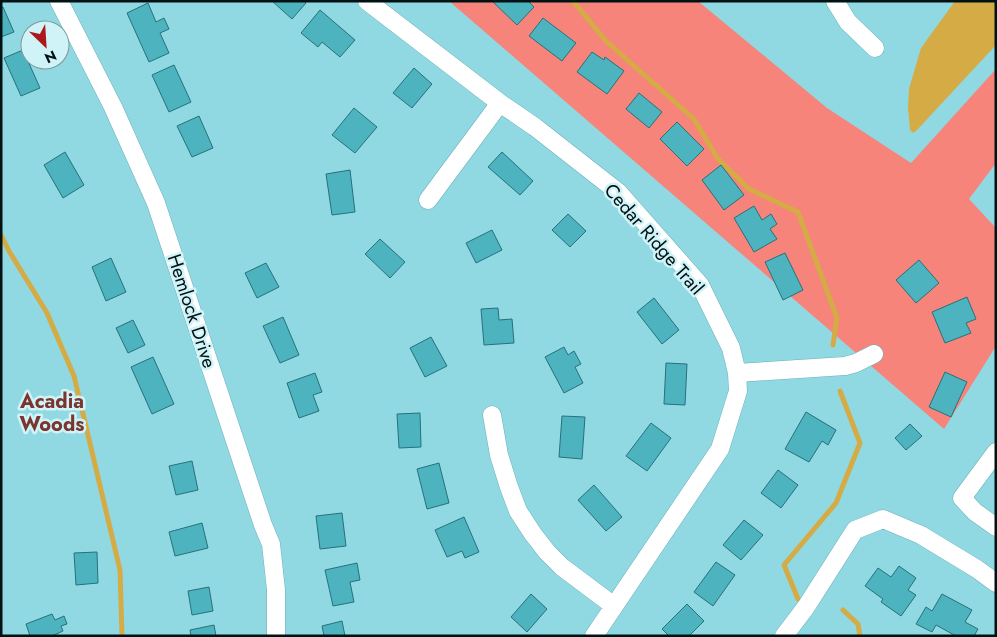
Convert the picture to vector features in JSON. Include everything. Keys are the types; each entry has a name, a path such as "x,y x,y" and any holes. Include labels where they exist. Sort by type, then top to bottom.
{"street":[{"name":"Hemlock Drive","path":"59,1 113,107 156,203 270,544 276,590 276,636"},
{"name":"Cedar Ridge Trail","path":"367,1 618,192 700,285 731,348 737,374 738,391 720,449 594,636"},
{"path":"835,1 848,22 875,48"},
{"path":"428,200 500,103"},
{"path":"737,374 845,366 874,354"},
{"path":"492,415 499,455 509,486 518,511 532,534 562,567 614,606"},
{"path":"993,460 962,498 975,512 996,527"},
{"path":"784,636 806,607 855,530 883,520 922,535 996,583"}],"shaded area":[{"path":"449,1 698,1 827,108 911,163 996,69 996,163 969,199 996,228 996,346 944,429"},
{"path":"955,1 996,1 996,45 913,133 910,130 908,108 909,89 921,48"}],"building":[{"path":"272,1 304,1 306,3 292,19"},
{"path":"492,1 528,1 534,7 517,25"},
{"path":"148,3 156,22 164,18 169,29 160,33 169,53 149,62 127,13"},
{"path":"3,7 14,32 1,37 1,8"},
{"path":"320,10 355,40 340,57 322,42 318,47 301,33"},
{"path":"543,18 576,43 562,61 529,36"},
{"path":"20,51 20,70 32,70 40,88 21,96 4,58"},
{"path":"592,52 604,60 605,57 624,71 607,94 577,72"},
{"path":"174,65 191,102 169,112 152,75"},
{"path":"414,68 432,84 412,108 393,93"},
{"path":"639,93 662,112 649,128 626,109"},
{"path":"354,108 377,127 355,153 332,135"},
{"path":"199,116 213,148 192,157 177,126"},
{"path":"677,122 704,149 687,166 660,139"},
{"path":"65,152 84,185 63,198 44,165"},
{"path":"502,152 533,181 520,195 488,167"},
{"path":"721,165 744,195 724,210 702,180"},
{"path":"350,170 355,212 332,215 326,174"},
{"path":"754,206 762,220 771,214 777,224 770,229 777,239 754,252 734,218"},
{"path":"568,214 586,231 570,247 552,230"},
{"path":"492,230 502,250 476,263 466,243"},
{"path":"380,239 405,262 390,278 365,254"},
{"path":"785,253 803,290 783,300 765,262"},
{"path":"111,258 126,292 106,301 92,267"},
{"path":"919,260 939,283 916,303 896,280"},
{"path":"266,263 279,287 257,298 245,273"},
{"path":"967,297 976,319 966,323 971,333 945,343 932,312"},
{"path":"654,298 679,330 662,344 637,312"},
{"path":"498,308 499,320 512,319 514,343 484,345 481,309"},
{"path":"283,317 299,355 280,363 263,326"},
{"path":"133,320 145,345 128,353 116,328"},
{"path":"431,337 447,366 425,377 410,348"},
{"path":"564,347 568,355 574,351 581,364 575,367 583,383 564,393 545,357"},
{"path":"153,357 174,404 152,414 131,367"},
{"path":"666,363 687,364 685,405 664,404"},
{"path":"945,372 967,382 951,417 929,407"},
{"path":"315,373 322,392 313,395 319,411 299,418 287,383"},
{"path":"806,412 836,430 828,445 822,441 809,462 785,449"},
{"path":"420,413 421,447 399,448 397,414"},
{"path":"562,416 585,417 582,459 559,457"},
{"path":"651,423 671,438 647,471 626,456"},
{"path":"910,424 922,436 906,450 895,438"},
{"path":"192,461 198,490 176,495 169,466"},
{"path":"439,463 449,503 427,509 417,469"},
{"path":"778,470 798,485 781,508 761,493"},
{"path":"594,485 622,517 606,531 578,500"},
{"path":"342,513 346,546 320,549 316,516"},
{"path":"464,517 479,552 465,558 462,551 447,557 435,530"},
{"path":"744,520 763,535 741,560 723,545"},
{"path":"202,523 208,548 175,556 169,532"},
{"path":"97,552 98,583 76,585 74,553"},
{"path":"716,562 735,575 713,606 694,592"},
{"path":"357,563 360,580 350,582 354,602 333,606 325,570"},
{"path":"899,566 916,578 908,590 916,595 901,616 881,602 883,599 865,586 878,568 891,577"},
{"path":"209,587 213,611 192,615 188,591"},
{"path":"531,594 547,609 527,632 511,617"},
{"path":"942,594 972,610 965,622 978,629 974,636 956,636 936,625 932,632 916,624 926,607 932,611"},
{"path":"687,604 704,621 689,636 669,636 662,629"},
{"path":"52,614 55,620 64,616 67,624 61,626 63,631 52,636 30,636 26,624"},
{"path":"342,621 345,636 324,636 322,626"},
{"path":"214,625 216,636 191,636 190,630"}],"waterway":[{"path":"573,1 606,41 694,119 718,159 749,189 798,212 837,318 833,345"},
{"path":"1,235 47,313 74,376 120,570 122,636"},
{"path":"798,599 784,565 836,503 860,443 840,391"},
{"path":"843,610 858,624 860,636"}],"district":[{"name":"Acadia Woods","path":"52,412"}]}
